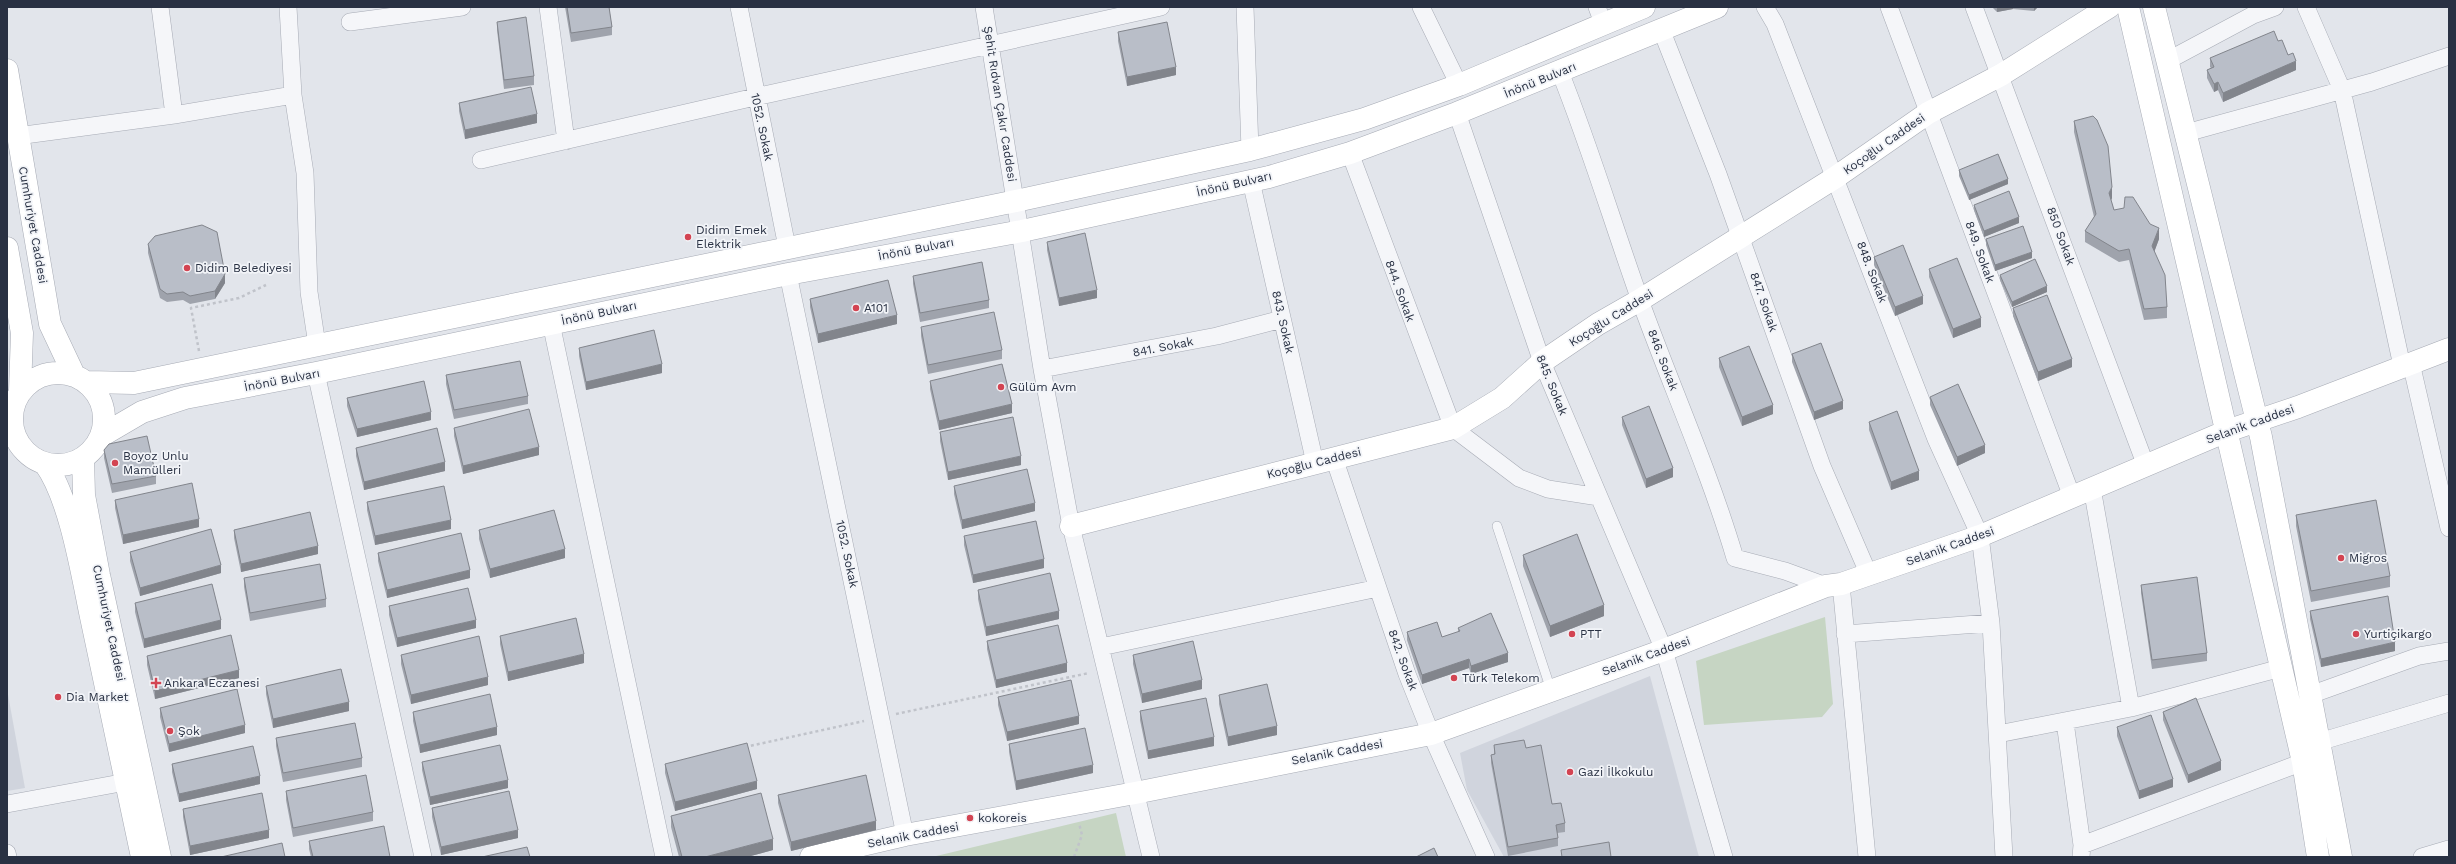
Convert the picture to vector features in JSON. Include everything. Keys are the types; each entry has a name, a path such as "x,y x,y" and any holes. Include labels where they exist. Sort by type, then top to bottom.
{"main road":[{"path":"13,403 30,381 44,374 59,372 80,378 134,383 787,247 1016,201 1250,150 1364,119 1459,86 1600,15 1644,7"},
{"name":"İnönü Bulvarı","path":"101,436 142,412 185,398 316,373 788,274 1022,231 1251,181 1350,153 1457,114 1717,7"},
{"name":"Koçoğlu Caddesi","path":"1071,526 1453,428 1502,398 1542,362 1598,324 1742,238 1836,178 1928,113 2001,75 2109,7"},
{"path":"2128,7 2282,668 2303,762 2318,857"},
{"path":"2154,7 2257,420 2341,857"},
{"name":"Cumhuriyet Caddesi","path":"7,70 50,324 80,378"},
{"path":"7,248 22,333 13,403 15,449 46,464 58,466 71,464 83,458 93,448 101,436 104,425 102,407 95,391 80,378"},
{"name":"Selanik Caddesi","path":"811,857 905,835 1135,794 1431,734 1664,650 1833,585 1868,575 1980,536 2227,431 2298,407 2406,364 2449,349"},
{"name":"Cumhuriyet Caddesi","path":"83,458 84,495 99,575 160,857"},
{"name":"Cumhuriyet Caddesi","path":"46,464 56,478 84,583 142,857"}],"street":[{"path":"160,7 174,115"},
{"path":"288,7 293,95 305,173 309,292 317,345"},
{"path":"350,22 462,7"},
{"path":"548,7 566,141"},
{"name":"1052. Sokak","path":"739,7 755,97 787,247"},
{"name":"Şehit Rıdvan Çakır Caddesi","path":"984,7 991,44 1010,177 1022,231 1042,369 1071,526 1102,647 1135,794 1151,857"},
{"path":"1245,7 1250,150"},
{"path":"1421,7 1459,86"},
{"name":"848. Sokak","path":"1765,7 1775,24 1836,178 1936,439 1980,536 1991,623 2004,857"},
{"name":"849. Sokak","path":"1889,7 2072,497"},
{"name":"850 Sokak","path":"1974,7 2001,75 2146,466"},
{"path":"2168,61 2253,15 2275,7"},
{"path":"2306,7 2342,90 2406,364 2449,528"},
{"path":"481,160 1151,8"},
{"name":"847. Sokak","path":"1661,29 1742,238 1822,466 1868,575"},
{"path":"2186,133 2342,90 2449,56"},
{"name":"846. Sokak","path":"1560,72 1576,111 1640,300 1721,509 1736,558 1833,585"},
{"path":"18,136 174,115 293,95"},
{"name":"845. Sokak","path":"1457,114 1542,362 1664,650 1724,857"},
{"name":"844. Sokak","path":"1350,153 1424,356 1453,428"},
{"name":"843. Sokak","path":"1251,181 1282,319 1324,460"},
{"name":"1052. Sokak","path":"788,274 905,835"},
{"name":"841. Sokak","path":"1042,369 1217,336 1282,319"},
{"path":"551,323 664,857"},
{"path":"316,373 423,857"},
{"path":"1453,428 1519,478 1548,489 1599,497"},
{"name":"842. Sokak","path":"1324,460 1378,588 1407,674 1431,734 1486,857"},
{"path":"2092,488 2131,708"},
{"path":"1833,585 1845,634 1868,857"},
{"path":"1102,647 1378,588"},
{"path":"1845,634 1991,623"},
{"path":"2310,695 2419,656 2449,651"},
{"path":"1998,734 2131,708 2282,668"},
{"path":"2319,742 2449,703"},
{"path":"2065,722 2082,851 2303,762"},
{"path":"7,804 126,782"},
{"path":"2422,857 2449,849"},
{"path":"7,852 8,857"}],"lane":[{"path":"1497,526 1551,690"}],"path":[{"path":"202,368 190,308 239,298 266,285"},
{"path":"981,697 1107,669"},
{"path":"740,748 759,744"},
{"path":"1074,804 1082,835 1074,857"}],"shaded area":[{"name":"Gazi İlkokulu","path":"1650,676 1699,857 1504,857 1467,790 1460,753"},
{"path":"7,689 25,788 7,791"}],"green space":[{"path":"1825,617 1833,704 1822,717 1704,725 1696,661"},
{"path":"1116,813 1126,857 932,857"}],"building":[{"path":"567,7 609,7 612,27 571,33"},
{"path":"526,17 534,76 504,80 497,22"},
{"path":"1167,22 1176,67 1127,77 1118,32"},
{"path":"2274,31 2278,41 2282,40 2288,55 2293,53 2296,61 2223,93 2218,82 2214,84 2207,70 2214,67 2210,58"},
{"path":"531,87 537,114 465,130 459,103"},
{"path":"2093,116 2097,120 2108,146 2112,187 2109,193 2114,210 2124,208 2125,197 2133,197 2150,224 2159,228 2152,246 2165,275 2167,307 2144,309 2129,249 2119,251 2085,231 2096,214 2074,121"},
{"path":"1998,154 2008,179 1969,195 1959,170"},
{"path":"2009,191 2019,217 1984,231 1974,205"},
{"name":"Didim Belediyesi","path":"202,225 217,232 225,274 215,291 190,296 183,292 167,294 160,289 148,244 155,236"},
{"path":"2023,226 2032,252 1995,265 1986,239"},
{"path":"1085,233 1097,290 1059,298 1047,242"},
{"path":"1903,245 1923,296 1895,307 1874,257"},
{"path":"1957,258 1981,318 1953,329 1929,269"},
{"path":"2035,259 2047,286 2012,302 2000,275"},
{"path":"982,262 989,300 920,313 913,276"},
{"path":"888,280 897,315 818,334 810,299"},
{"path":"2047,295 2072,359 2038,372 2013,308"},
{"path":"994,312 1002,350 928,365 921,327"},
{"path":"654,330 662,364 586,382 579,348"},
{"path":"1821,343 1843,401 1814,412 1792,354"},
{"path":"1749,346 1773,405 1742,417 1719,358"},
{"path":"520,361 528,396 454,410 446,375"},
{"path":"1002,364 1012,404 939,421 930,381"},
{"path":"424,381 431,412 357,429 347,398"},
{"path":"1958,384 1985,445 1957,457 1930,397"},
{"path":"1649,406 1673,468 1646,479 1622,417"},
{"path":"529,409 539,447 463,466 454,428"},
{"path":"1897,411 1919,471 1891,482 1869,422"},
{"path":"1013,417 1021,456 948,472 940,432"},
{"path":"437,428 445,462 364,482 356,448"},
{"path":"147,436 156,476 112,484 104,450 109,444"},
{"path":"1027,469 1035,503 962,520 954,486"},
{"path":"192,483 199,519 123,535 115,500"},
{"path":"444,486 451,520 375,536 367,502"},
{"path":"2376,500 2390,576 2311,591 2296,515"},
{"path":"554,510 565,549 490,569 479,530"},
{"path":"310,512 318,546 241,564 234,530"},
{"path":"1036,521 1044,559 973,575 964,536"},
{"path":"211,529 221,565 140,588 130,552"},
{"path":"461,533 470,570 387,590 378,553"},
{"path":"1577,534 1604,605 1550,626 1523,555"},
{"path":"320,564 326,599 250,613 244,578"},
{"path":"1050,573 1059,611 986,627 978,590"},
{"path":"2197,577 2207,653 2152,660 2141,585"},
{"path":"212,584 221,620 144,639 135,603"},
{"path":"468,588 476,620 397,638 389,606"},
{"path":"2388,596 2395,642 2321,659 2310,611"},
{"path":"1491,613 1508,653 1471,666 1469,659 1422,675 1407,632 1437,622 1442,637 1460,631 1458,628"},
{"path":"576,618 584,654 508,672 500,636"},
{"path":"1058,625 1067,663 996,680 987,641"},
{"path":"231,635 239,670 155,691 147,656"},
{"path":"479,636 488,677 411,695 401,655"},
{"path":"1193,641 1202,680 1142,694 1133,655"},
{"path":"341,669 349,702 273,719 266,686"},
{"path":"1071,680 1079,716 1007,732 998,697"},
{"path":"1267,684 1277,726 1228,737 1219,695"},
{"path":"237,689 245,725 169,744 160,708"},
{"path":"490,694 497,727 420,745 413,712"},
{"path":"1206,698 1214,737 1148,751 1140,711"},
{"path":"2196,698 2221,761 2188,775 2163,712"},
{"path":"2151,715 2173,779 2139,791 2117,727"},
{"path":"355,723 362,758 283,773 276,738"},
{"path":"1085,728 1093,765 1016,781 1009,744"},
{"path":"1524,740 1526,748 1541,745 1552,804 1561,803 1565,823 1556,825 1558,838 1508,847 1491,755 1495,754 1494,745"},
{"path":"747,743 757,781 675,802 665,764"},
{"path":"500,745 508,780 430,797 422,762"},
{"path":"253,746 260,776 179,794 172,764"},
{"path":"366,775 373,812 293,828 286,791"},
{"path":"866,775 876,821 791,842 778,795"},
{"path":"509,791 518,830 441,847 432,808"},
{"path":"262,793 269,830 190,846 183,809"},
{"path":"761,793 773,839 705,857 682,857 671,816"},
{"path":"384,826 390,857 313,857 309,841"},
{"path":"1609,842 1611,857 1562,857 1561,850"},
{"path":"282,843 285,857 221,857"},
{"path":"527,847 530,857 482,857"},
{"path":"1434,848 1438,857 1416,857"}],"place":[{"name":"Didim Emek Elektrik","path":"688,237"},
{"name":"Didim Belediyesi","path":"187,268"},
{"name":"A101","path":"856,308"},
{"name":"Gülüm Avm","path":"1001,387"},
{"name":"Boyoz Unlu Mamülleri","path":"115,463"},
{"name":"Migros","path":"2341,558"},
{"name":"PTT","path":"1572,634"},
{"name":"Yurtiçikargo","path":"2356,634"},
{"name":"Türk Telekom","path":"1454,678"},
{"name":"Ankara Eczanesi","path":"156,683"},
{"name":"Dia Market","path":"58,697"},
{"name":"Şok","path":"170,731"},
{"name":"Gazi İlkokulu","path":"1570,772"},
{"name":"kokoreis","path":"970,818"}]}
